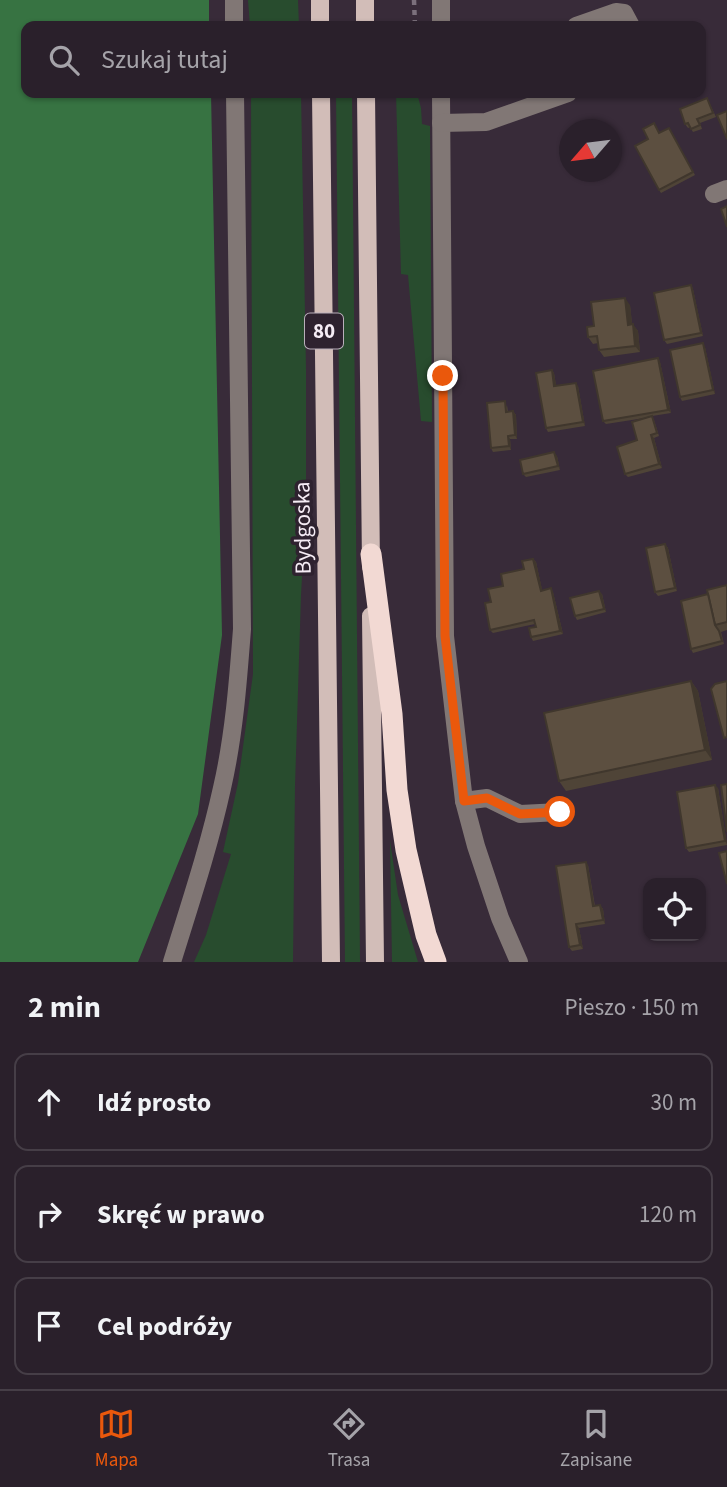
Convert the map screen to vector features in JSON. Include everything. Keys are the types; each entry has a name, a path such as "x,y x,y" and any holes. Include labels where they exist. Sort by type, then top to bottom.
{"highway":[{"path":"370,554 392,714 397,790 405,850 426,935 436,962"}],"main road":[{"path":"320,0 320,21"},
{"path":"365,0 365,21"},
{"name":"Bydgoska","path":"321,98 331,962"},
{"name":"80","path":"366,98 375,962"}],"street":[{"path":"234,0 234,21"},
{"path":"441,0 441,21"},
{"path":"590,21 616,12 624,13 628,21"},
{"path":"172,962 203,865 223,786 235,712 242,629 235,98"},
{"path":"441,98 445,636 464,801 500,918 519,962"},
{"path":"441,123 486,122 554,98"},
{"path":"464,801 487,798 520,814 560,812"}],"path":[{"path":"414,0 415,21"}],"green space":[{"path":"0,0 209,0 209,21 21,21 21,98 211,98 222,635 198,814 138,962 0,962"},
{"path":"248,0 298,0 299,21 250,21"},
{"path":"251,98 301,98 306,506 295,786 293,962 194,962 206,935 231,854 223,852 238,783 253,674"},
{"path":"336,98 352,98 360,962 345,962"},
{"path":"396,98 418,98 422,124 430,126 432,422 421,421 408,275 401,274"},
{"path":"390,841 398,895 418,962 392,962"}],"building":[{"path":"707,98 713,113 697,119 700,125 691,129 688,123 685,124 680,109"},
{"path":"727,111 727,139 717,115"},
{"path":"654,123 659,133 669,128 693,172 659,190 635,146 648,139 643,129"},
{"path":"727,206 727,227 721,209"},
{"path":"691,285 701,333 664,340 654,293"},
{"path":"625,298 628,325 633,324 635,346 599,350 597,336 588,337 587,327 594,326 591,302"},
{"path":"703,343 713,390 680,397 670,350"},
{"path":"658,358 668,410 603,421 593,371"},
{"path":"552,370 554,386 576,383 583,422 546,428 536,373"},
{"path":"505,401 506,412 513,411 515,435 508,436 509,446 491,448 487,403"},
{"path":"652,416 657,433 651,435 659,464 625,474 617,447 637,440 632,422"},
{"path":"554,452 558,466 523,474 520,460"},
{"path":"665,544 675,588 655,592 646,548"},
{"path":"533,559 541,591 551,588 560,631 531,637 529,628 536,627 534,620 490,630 485,603 491,602 488,589 503,586 501,574 524,569 522,561"},
{"path":"727,585 727,622 715,625 707,590"},
{"path":"599,591 604,609 575,616 570,598"},
{"path":"708,594 715,625 722,641 691,649 681,601"},
{"path":"691,681 705,750 559,781 544,713"},
{"path":"727,681 727,737 724,738 711,689 715,684"},
{"path":"727,784 727,832 721,785"},
{"path":"715,785 725,841 686,848 677,792"},
{"path":"727,851 727,884 719,853"},
{"path":"586,862 593,906 600,905 603,920 576,924 580,945 569,947 556,866"}],"route":[{"path":"443,376 445,636 464,801 487,798 520,814 560,812"}]}
